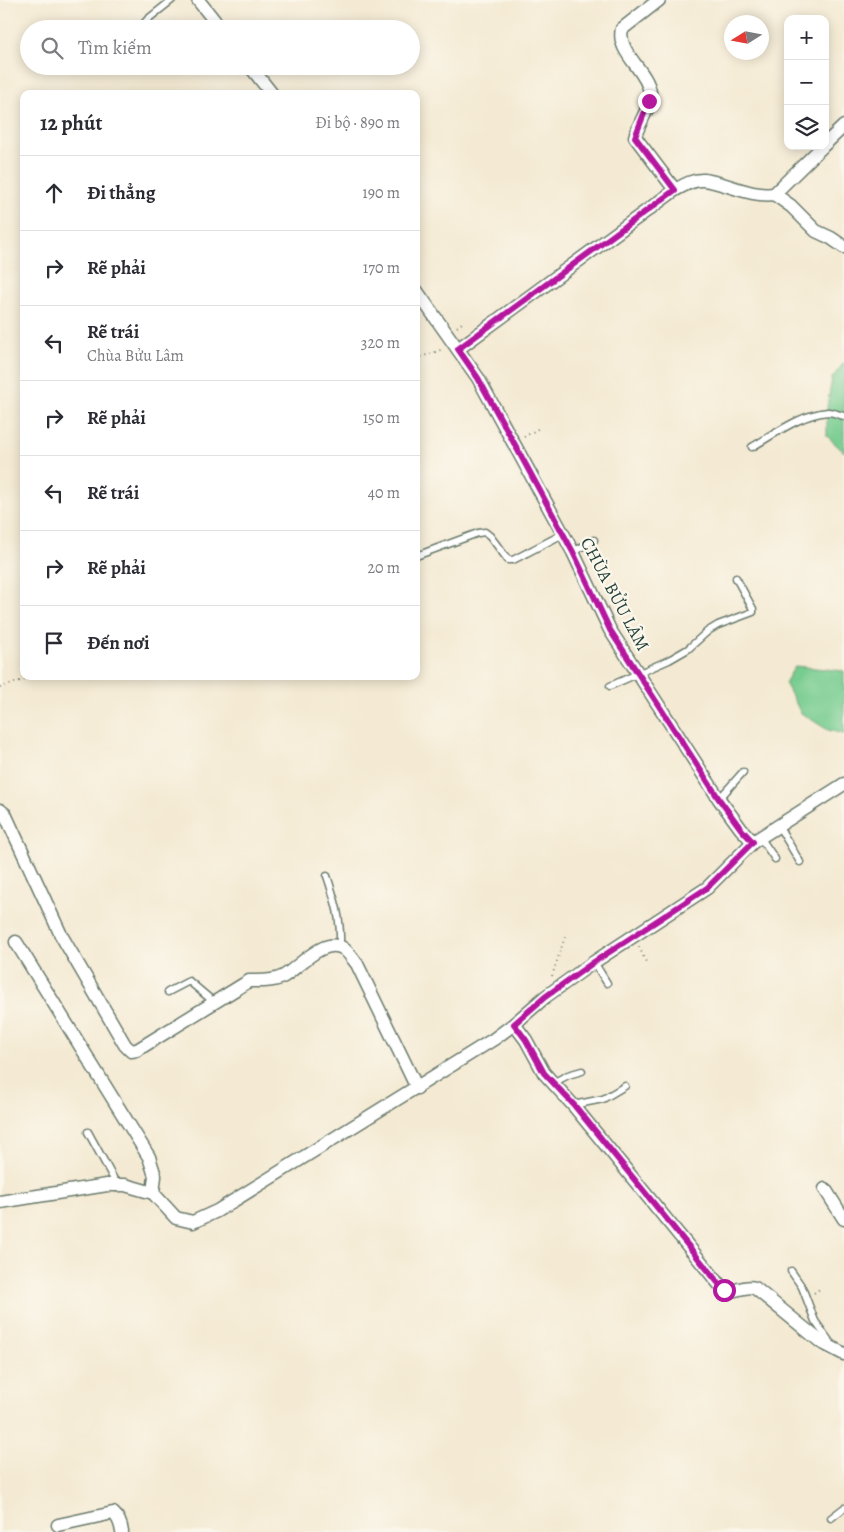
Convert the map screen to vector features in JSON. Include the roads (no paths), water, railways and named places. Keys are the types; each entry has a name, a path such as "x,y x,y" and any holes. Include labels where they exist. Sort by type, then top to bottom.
{"street":[{"path":"198,0 214,20"},
{"path":"659,0 622,29 620,36 622,45 650,92 649,101 635,137 675,190"},
{"path":"257,75 269,90"},
{"path":"829,140 844,126"},
{"path":"456,347 675,190 694,181 704,180 763,196 774,194 819,150"},
{"path":"774,194 791,206 816,231 844,247"},
{"name":"CHÙA BỬU LÂM","path":"420,296 478,378 573,552 610,630 719,799 741,829 757,839"},
{"path":"0,1202 125,1185 153,1193 176,1218 193,1222 217,1211 418,1088 514,1024 545,997 594,962 707,888 757,839 844,784"},
{"path":"0,810 5,814 61,935 125,1045 131,1050 137,1050 249,981 277,979 284,976 310,954 330,946 340,947 357,964 418,1088"},
{"path":"16,942 149,1157 155,1176 153,1193"},
{"path":"514,1024 526,1040 544,1073 574,1105 724,1290 730,1292 749,1286 755,1288 821,1342 840,1352"},
{"path":"825,1189 844,1219"},
{"path":"58,1525 112,1513 118,1517 122,1532"}],"lane":[{"path":"147,20 172,0"},
{"path":"752,447 790,425 814,415 830,412 844,416"},
{"path":"420,555 485,532 508,560 513,560 562,534"},
{"path":"573,552 594,540"},
{"path":"610,686 669,660 688,649 708,631 718,625 753,612 736,578"},
{"path":"719,799 743,772"},
{"path":"778,825 800,862"},
{"path":"757,839 775,858"},
{"path":"326,876 338,910 341,926 340,947"},
{"path":"594,962 608,983"},
{"path":"168,992 189,981 215,1003"},
{"path":"553,1083 568,1075 582,1072"},
{"path":"574,1105 603,1099 625,1086"},
{"path":"88,1132 117,1185"},
{"path":"791,1271 802,1287 815,1321 840,1352"},
{"path":"831,1518 844,1508"}]}
